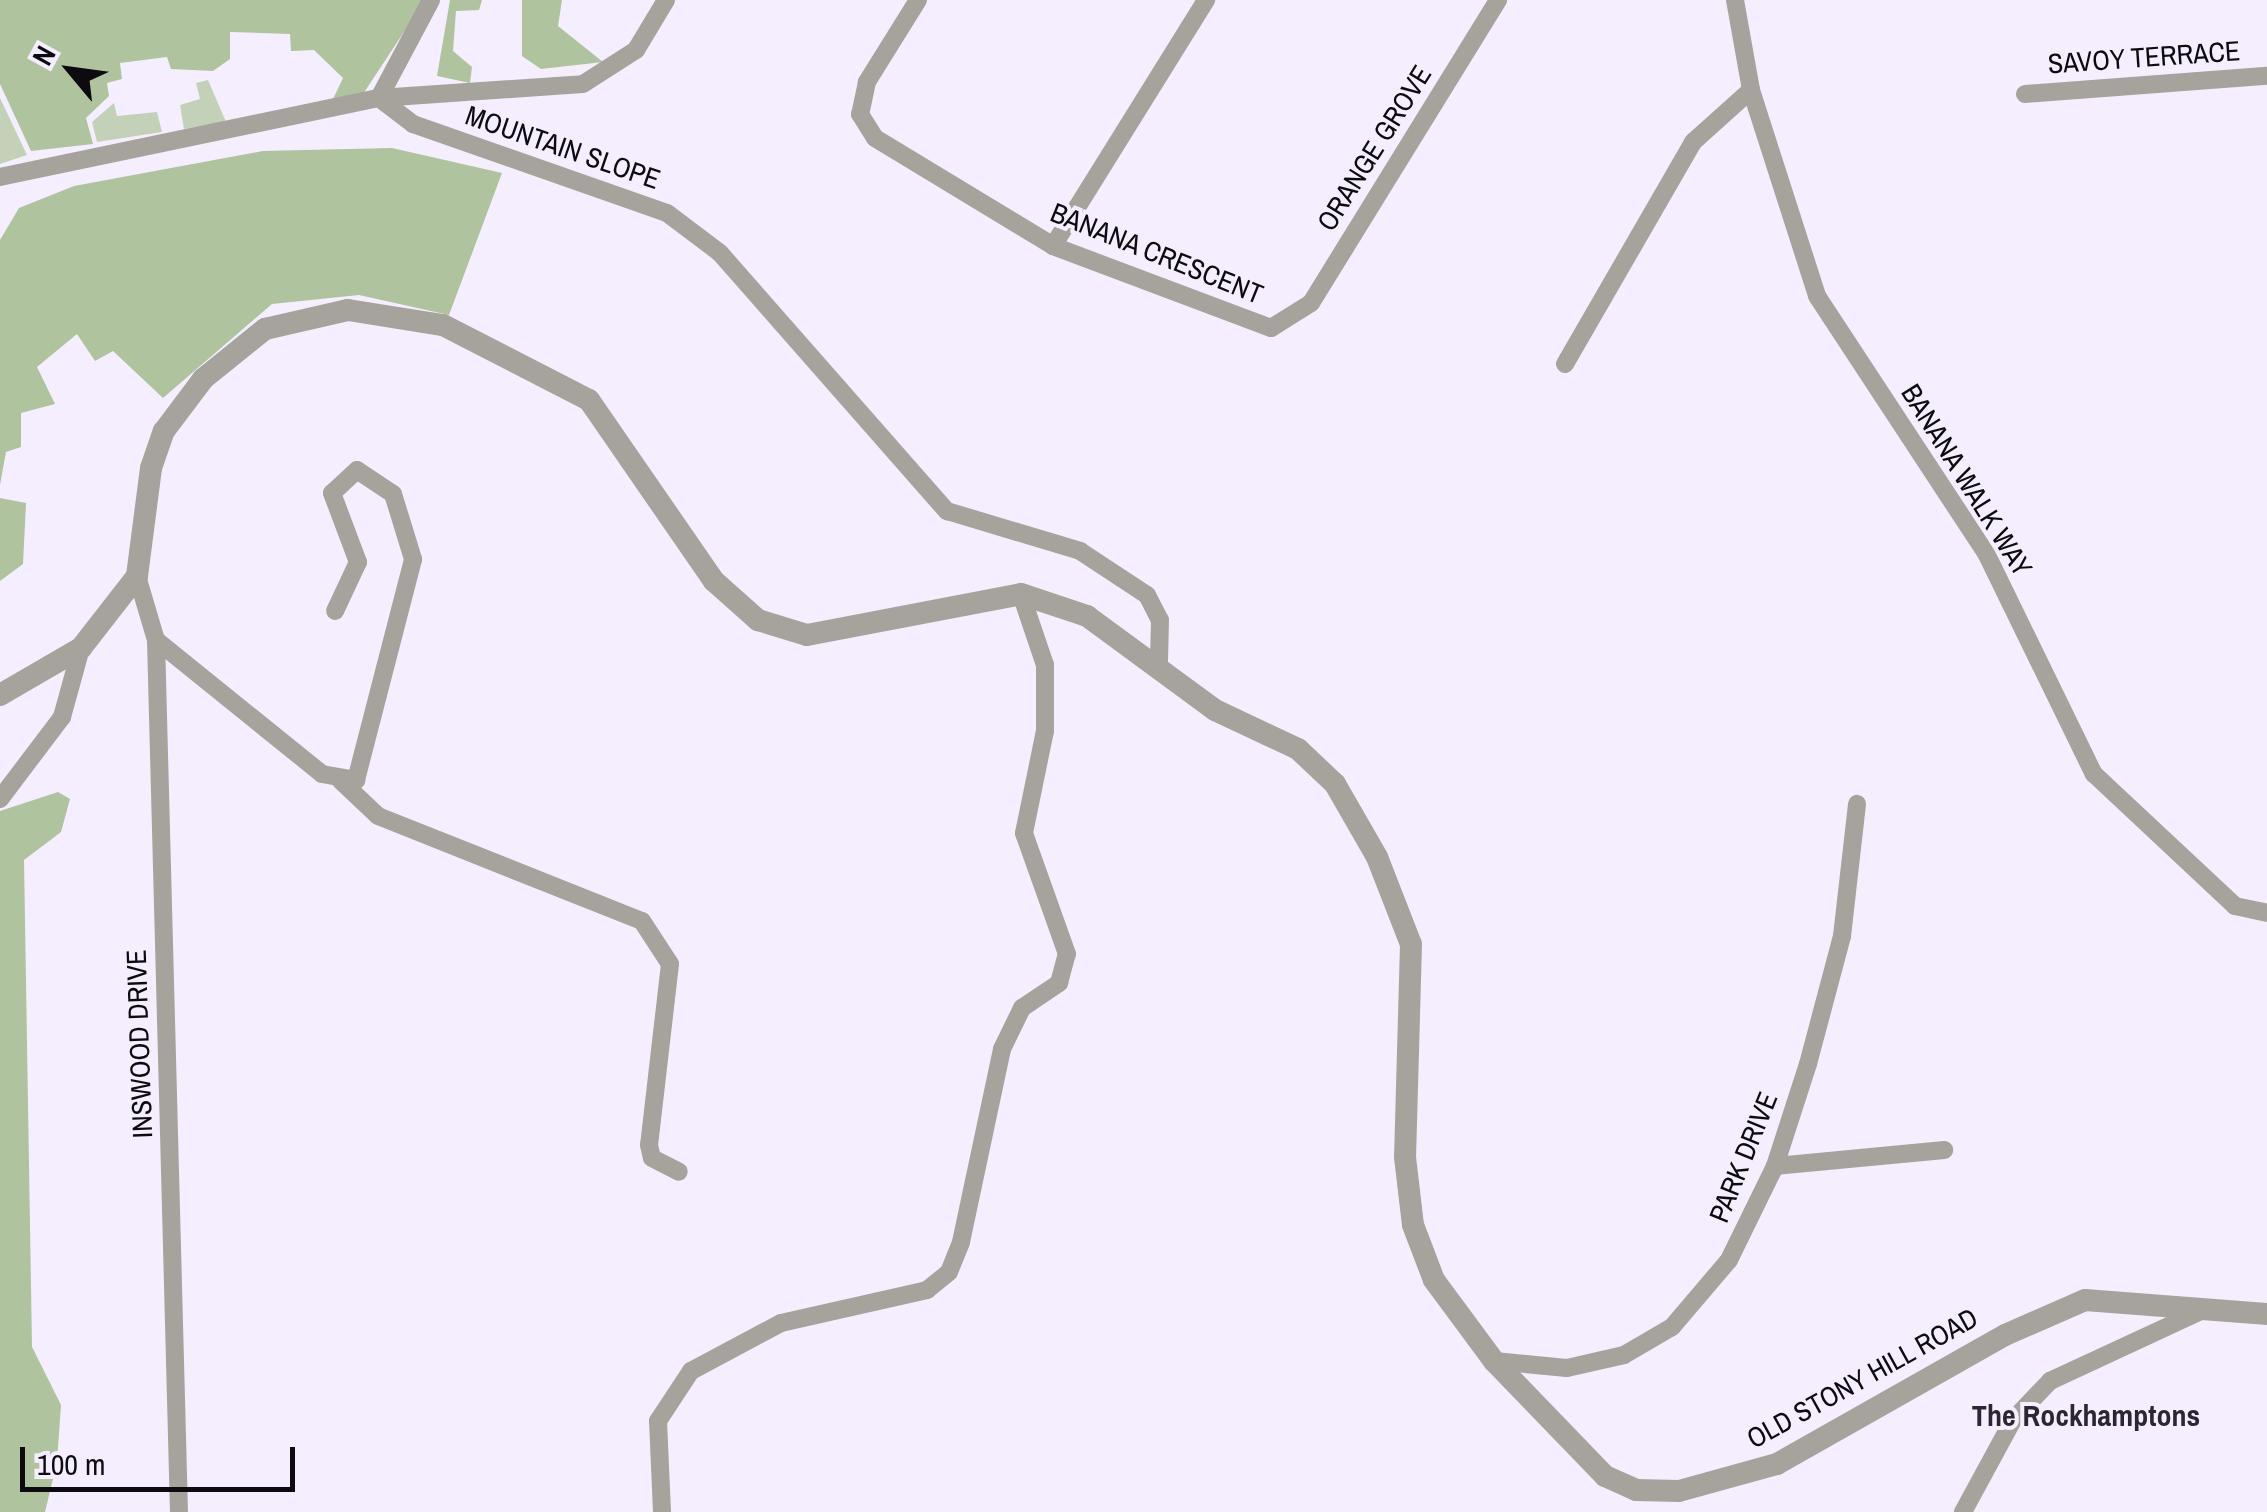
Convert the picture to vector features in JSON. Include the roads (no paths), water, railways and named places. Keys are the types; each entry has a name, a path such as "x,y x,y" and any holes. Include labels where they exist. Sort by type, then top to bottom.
{"street":[{"path":"379,98 432,0"},
{"path":"0,178 379,98 583,84 636,50 666,0"},
{"name":"BANANA CRESCENT","path":"918,0 867,82 860,114 875,138 1053,246 1252,324 1292,321"},
{"path":"1053,246 1206,0"},
{"name":"ORANGE GROVE","path":"1292,321 1498,0"},
{"name":"BANANA WALK WAY","path":"1735,0 1751,90 1817,296 1986,553 2094,774 2235,906 2267,914"},
{"name":"SAVOY TERRACE","path":"2025,94 2267,76"},
{"path":"1565,364 1693,142 1751,90"},
{"name":"MOUNTAIN SLOPE","path":"379,98 412,124 666,213 720,253 947,511 1080,552 1147,595 1160,620 1159,662"},
{"name":"OLD STONY HILL ROAD","path":"0,694 81,648 137,576 157,449 203,378 265,329 348,310 443,325 588,400 714,581 758,620 807,636 1021,594 1087,616 1159,662 1215,710 1298,750 1335,784 1378,857 1411,944 1405,1156 1414,1225 1434,1280 1494,1361 1605,1476 1636,1490 1678,1491 1777,1464 2005,1334 2085,1300 2212,1306 2267,1314"},
{"path":"335,611 358,562 332,493 358,470 393,494 413,559 366,765 356,780 341,781"},
{"name":"INSWOOD DRIVE","path":"137,576 156,640 179,1512"},
{"path":"662,1512 658,1421 691,1371 781,1324 927,1290 949,1272 962,1242 1002,1049 1022,1008 1059,983 1067,954 1024,834 1045,732 1045,665 1021,594"},
{"path":"156,640 341,781 378,816 642,921 670,964 649,1145 652,1158 679,1172"},
{"path":"0,799 62,718 81,648"},
{"name":"PARK DRIVE","path":"1494,1361 1568,1368 1624,1355 1672,1327 1729,1260 1775,1166 1842,936 1857,804"},
{"path":"1775,1166 1944,1150"},
{"path":"1963,1512 2013,1420 2050,1381 2212,1306"}],"district":[{"name":"The Rockhamptons","path":"2086,1415"}]}
